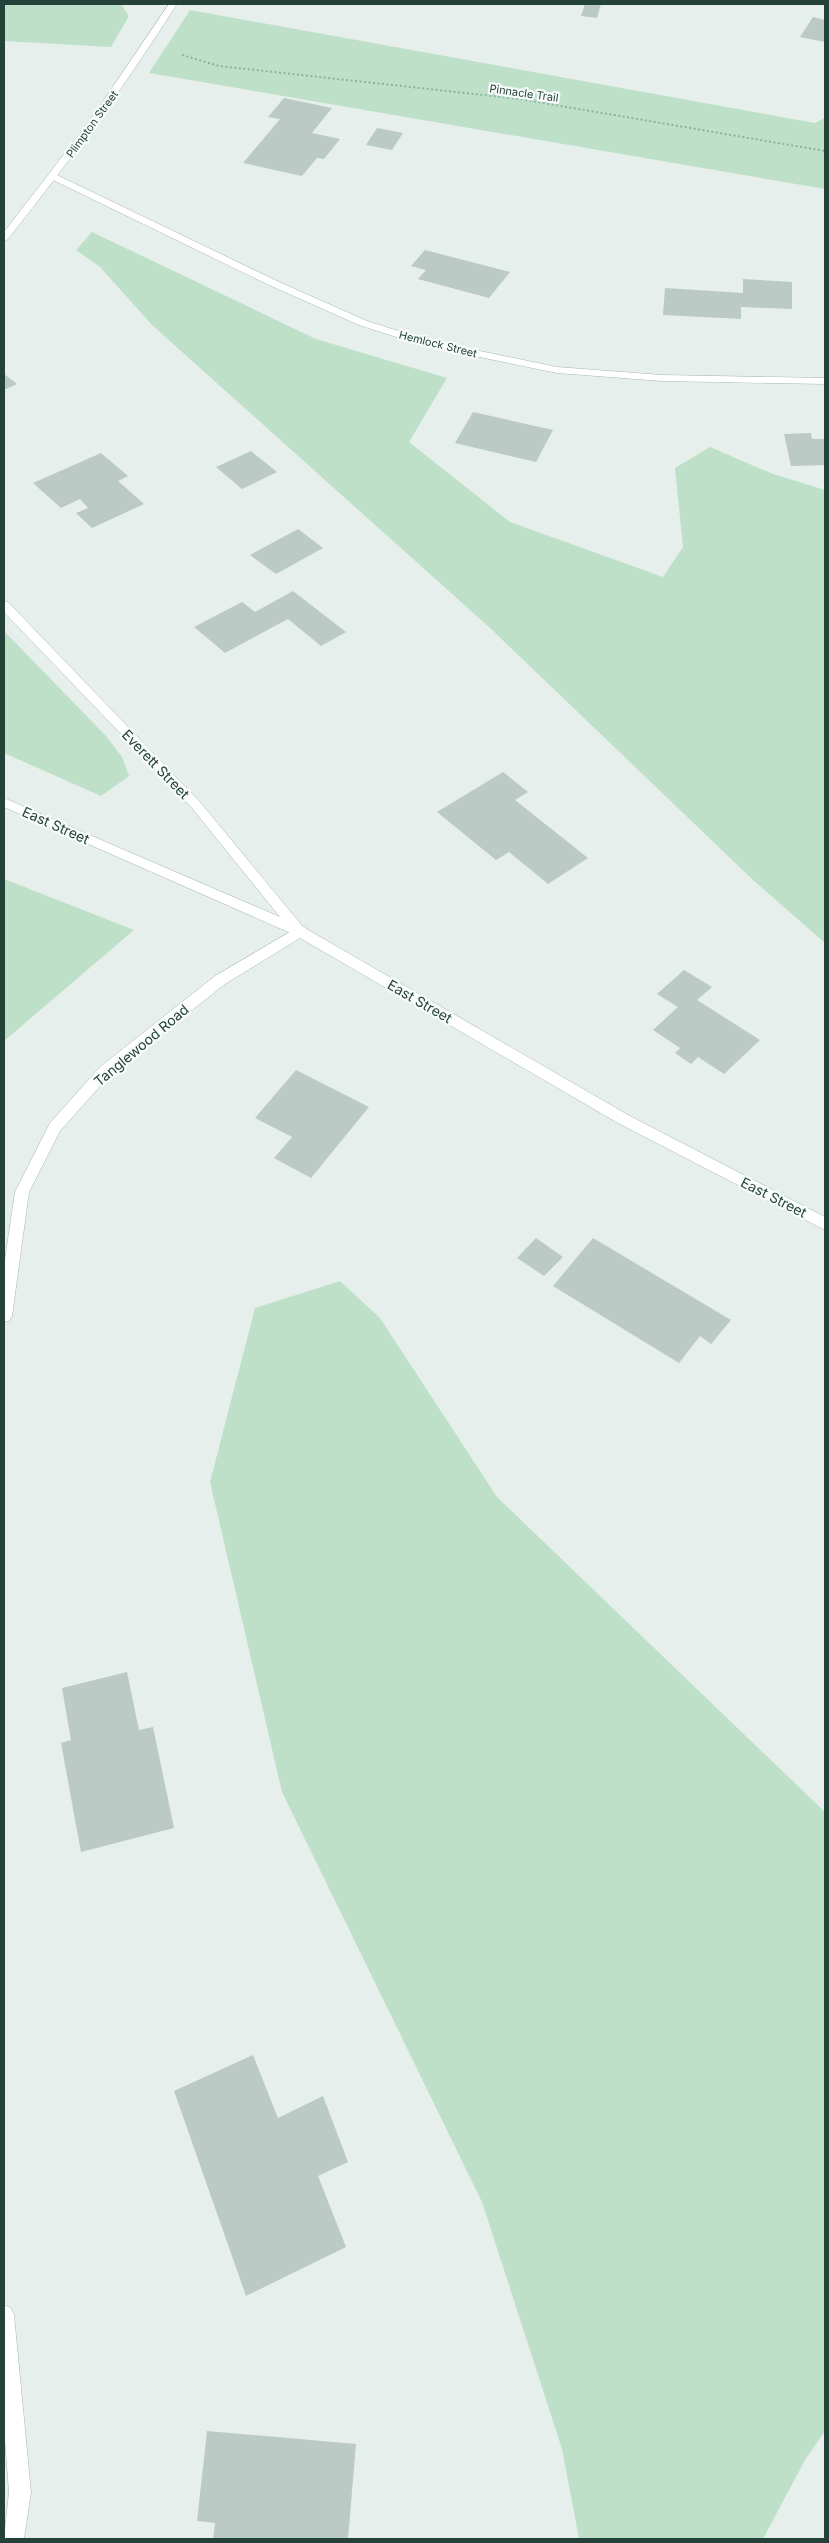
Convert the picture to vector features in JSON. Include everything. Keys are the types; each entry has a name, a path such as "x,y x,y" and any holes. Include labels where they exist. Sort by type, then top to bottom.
{"street":[{"name":"Plimpton Street","path":"4,238 54,177 130,71 173,4"},
{"name":"Hemlock Street","path":"54,177 273,283 363,323 425,343 557,370 662,378 825,381"},
{"name":"Everett Street","path":"4,605 196,805 300,931"},
{"name":"East Street","path":"4,802 300,931 623,1119 825,1224"},
{"name":"Tanglewood Road","path":"4,1316 22,1192 56,1127 105,1071 220,980 300,931"},
{"path":"4,2315 20,2492 13,2539"}],"path":[{"name":"Pinnacle Trail","path":"219,66 520,99 825,151"}],"green space":[{"path":"4,4 121,4 129,16 111,47 4,41"},
{"path":"190,10 815,123 825,118 825,189 149,73"},
{"path":"92,232 316,339 447,378 409,442 510,522 663,577 683,547 675,468 710,447 773,474 825,490 825,943 753,880 489,627 152,325 100,267 76,250"},
{"path":"4,631 106,736 122,757 129,776 101,796 4,753"},
{"path":"4,879 134,930 4,1041"},
{"path":"340,1281 380,1318 497,1497 825,1812 825,2431 805,2460 763,2539 579,2539 562,2449 482,2202 282,1792 210,1482 255,1308"}],"building":[{"path":"585,4 601,4 597,18 581,16"},
{"path":"813,17 825,20 825,42 800,37"},
{"path":"284,98 332,108 312,133 340,139 324,159 317,158 302,176 243,163 280,119 268,117"},
{"path":"377,128 403,133 392,150 366,145"},
{"path":"425,250 510,272 489,298 418,279 426,270 411,266"},
{"path":"743,279 792,282 792,309 741,307 741,319 663,315 665,288 743,293"},
{"path":"4,374 17,384 4,390"},
{"path":"473,412 553,430 536,462 455,443"},
{"path":"811,433 812,439 825,439 825,465 791,466 784,434"},
{"path":"251,451 277,472 242,489 216,467"},
{"path":"101,453 128,476 118,481 144,504 92,528 76,513 88,508 80,499 61,508 33,483"},
{"path":"298,529 323,548 276,574 250,555"},
{"path":"293,591 346,632 321,646 288,619 225,653 194,627 242,602 255,612"},
{"path":"503,772 528,792 515,800 588,858 548,884 509,852 496,860 437,812"},
{"path":"684,970 712,987 697,1000 760,1040 724,1074 698,1057 691,1064 675,1053 680,1048 653,1030 678,1007 657,994"},
{"path":"296,1070 369,1107 311,1178 274,1158 292,1137 255,1118"},
{"path":"536,1238 563,1257 544,1276 517,1258"},
{"path":"593,1238 731,1320 711,1344 700,1336 679,1363 553,1286"},
{"path":"127,1672 139,1730 153,1727 174,1828 81,1852 61,1743 71,1740 62,1688"},
{"path":"253,2055 278,2118 323,2096 348,2162 318,2176 346,2247 246,2296 174,2091"},
{"path":"207,2431 356,2444 348,2539 213,2539 215,2523 197,2521"}]}
